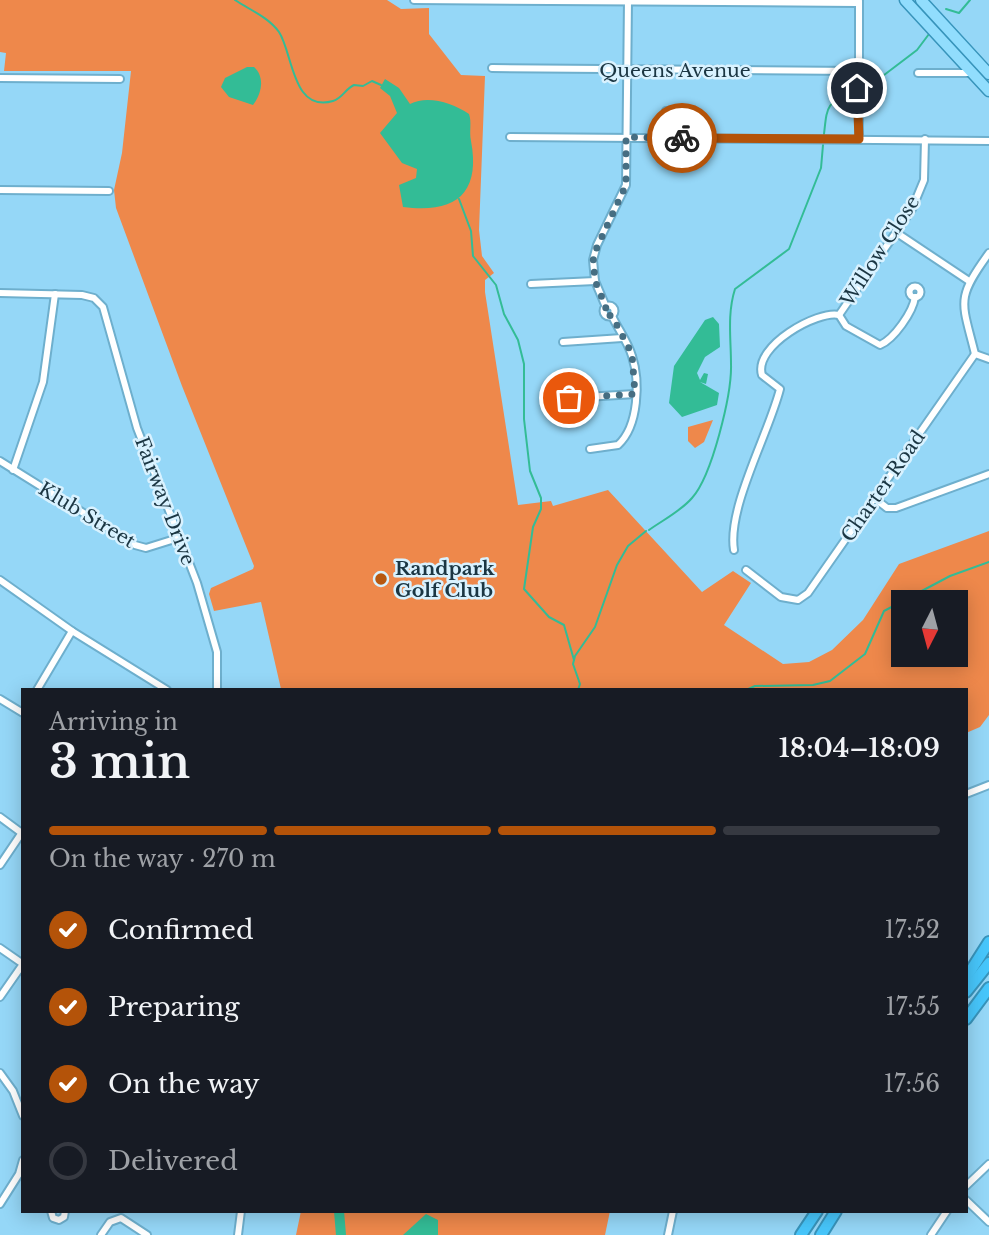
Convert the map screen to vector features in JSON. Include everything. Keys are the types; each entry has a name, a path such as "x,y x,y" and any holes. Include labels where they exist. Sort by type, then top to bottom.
{"highway":[{"path":"968,975 989,942"},
{"path":"968,989 989,963"},
{"path":"968,1016 989,988"},
{"path":"801,1235 816,1213"},
{"path":"821,1235 835,1213"}],"main road":[{"path":"905,0 989,91"},
{"path":"921,0 989,74"}],"street":[{"path":"414,0 859,2 859,139"},
{"path":"590,449 612,447 622,441 634,416 632,354 612,316 614,308 606,307 595,281 595,250 626,185 628,1"},
{"name":"Queens Avenue","path":"492,68 857,71"},
{"path":"918,73 972,73"},
{"path":"0,78 120,79"},
{"path":"666,111 685,112 686,138"},
{"path":"510,137 989,141"},
{"name":"Willow Close","path":"734,550 733,536 737,513 780,389 762,375 761,360 768,348 784,335 827,314 839,315 897,233 922,186 925,139"},
{"path":"0,190 109,191"},
{"path":"897,233 969,281"},
{"path":"989,253 969,281 962,309 975,354 989,359"},
{"path":"531,284 595,281"},
{"path":"0,293 55,295 43,382 13,470"},
{"name":"Fairway Drive","path":"55,295 89,296 99,302 105,313 137,428 197,583 215,645 217,688"},
{"path":"839,315 846,326 880,345 891,337 911,309 915,297"},
{"path":"563,342 622,338"},
{"name":"Charter Road","path":"746,570 781,597 799,600 808,593 975,354"},
{"path":"569,398 635,394"},
{"name":"Klub Street","path":"0,461 135,545 146,548 178,538"},
{"path":"874,498 887,508 896,508 989,474"},
{"path":"0,580 72,631 164,688"},
{"path":"38,688 72,631"},
{"path":"0,699 21,712"},
{"path":"968,793 989,785"},
{"path":"0,817 21,832"},
{"path":"0,865 21,834"},
{"path":"0,948 21,963"},
{"path":"0,997 21,967"},
{"path":"0,1073 13,1090 21,1111"},
{"path":"968,1184 989,1164"},
{"path":"0,1204 21,1175"},
{"path":"968,1202 989,1222"},
{"path":"52,1213 53,1218 59,1220 65,1213"},
{"path":"238,1235 242,1213"},
{"path":"668,1235 673,1213"},
{"path":"931,1235 946,1213"},
{"path":"101,1235 110,1222 121,1218 147,1235"}],"shaded area":[{"path":"0,0 387,0 401,9 429,8 429,34 461,75 485,76 479,230 482,256 494,273 485,280 485,292 518,505 551,501 553,506 608,490 702,592 733,571 751,583 724,625 783,664 809,662 832,650 863,620 899,564 989,531 989,715 980,727 968,732 968,688 281,688 261,602 214,611 209,594 211,588 253,569 254,566 182,386 116,208 114,190 122,153 131,71 4,71 6,53 0,52"},
{"path":"247,67 254,67 261,80 253,105 229,97 221,87 225,78"},
{"path":"385,79 399,88 410,104 432,100 469,114 472,175 468,187 450,203 437,207 403,207 399,185 416,178 417,169 402,163 380,133 397,113 390,96 380,88"},
{"path":"713,317 719,324 720,347 705,357 697,373 700,380 704,373 708,374 706,384 700,382 719,393 717,405 682,417 669,403 674,366 705,320"},
{"path":"713,420 704,442 695,448 688,441 688,427"},
{"path":"301,1213 610,1213 605,1235 296,1235"},
{"path":"426,1214 438,1220 438,1235 403,1235"}],"waterway":[{"path":"235,0 264,18 279,32 296,79 309,98 319,102 333,101 354,85 363,86 372,81 381,85"},
{"path":"946,9 959,13 970,0"},
{"path":"863,91 917,50 929,34"},
{"path":"824,134 830,107 838,100 853,95"},
{"path":"649,530 688,503 707,472 728,394 731,364 730,317 735,289 789,249 821,168 823,145"},
{"path":"459,199 471,231 473,256 496,285 504,314 518,340 524,364 524,419 530,471 541,498 541,509 533,527 524,589 549,617 564,625 574,660"},
{"path":"579,688 580,684 573,664 575,656 595,627 617,565 628,546 646,531"},
{"path":"750,688 813,685 830,681 865,654 884,611 950,576 989,562"},
{"path":"339,1213 341,1235"}],"way so far":[{"path":"569,398 635,394 632,354 612,316 604,314 606,307 595,281 593,256 626,185 626,137 682,138"}],"place":[{"name":"Randpark Golf Club","path":"381,579"}],"route":[{"path":"682,138 859,139 857,88"}]}
